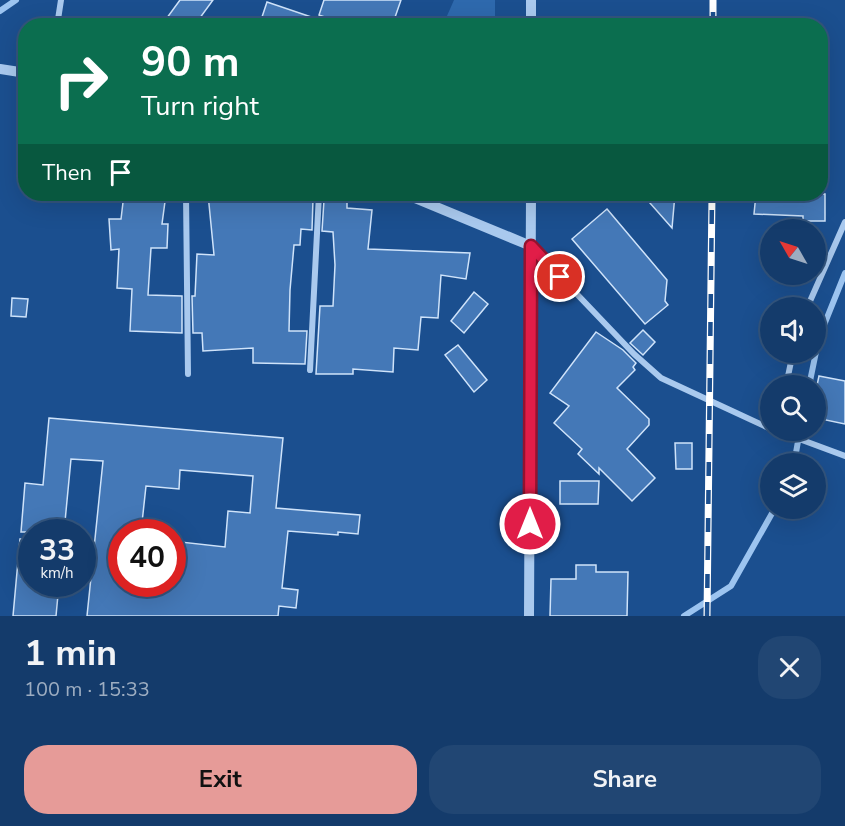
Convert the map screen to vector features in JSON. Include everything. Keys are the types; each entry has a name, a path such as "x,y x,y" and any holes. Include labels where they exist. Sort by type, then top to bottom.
{"street":[{"path":"58,18 61,0"},
{"path":"531,0 531,18"},
{"path":"0,69 18,72"},
{"path":"186,201 188,374"},
{"path":"309,370 319,201"},
{"path":"422,201 531,246 634,354 661,378 760,423"},
{"path":"529,616 531,201"},
{"path":"812,297 845,222"},
{"path":"805,441 845,456"}],"shaded area":[{"path":"454,0 495,0 495,18 446,18"}],"building":[{"path":"180,0 213,0 200,18 167,18"},
{"path":"324,0 401,0 395,18 327,18 319,15"},
{"path":"267,2 314,18 262,18"},
{"path":"123,201 165,201 162,224 168,224 167,248 151,248 148,295 182,296 182,333 130,331 132,289 117,288 119,249 111,250 109,219 121,219"},
{"path":"209,201 313,201 312,230 301,229 300,245 294,245 290,290 289,331 307,331 305,364 253,363 253,348 203,351 202,333 193,333 192,296 195,296 197,254 214,255"},
{"path":"324,201 347,202 347,208 372,210 368,249 470,253 466,279 441,275 438,318 421,317 418,350 394,348 393,372 353,369 353,374 316,374 320,306 333,306 335,265 333,232 322,231"},
{"path":"648,201 674,201 672,228"},
{"path":"755,201 825,201 825,219 803,219 803,216 754,214"},
{"path":"607,209 667,280 665,301 668,305 645,324 572,239"},
{"path":"474,292 488,304 464,333 451,321"},
{"path":"12,298 28,299 26,317 11,316"},
{"path":"643,330 655,342 643,355 630,343"},
{"path":"596,332 623,350 636,363 633,367 635,370 617,388 649,419 649,425 627,449 655,478 632,501 599,468 599,474 578,454 582,449 554,423 569,406 550,393"},
{"path":"458,345 487,380 474,392 445,355"},
{"path":"826,377 845,381 845,424 826,420"},
{"path":"49,418 283,438 276,508 360,515 358,534 338,532 338,535 288,531 282,588 298,590 296,608 279,606 278,616 87,616 89,597 96,597 96,529 103,461 71,459 65,519 22,519 25,483 43,485"},
{"path":"675,443 692,443 692,469 676,469"},
{"path":"560,481 599,481 598,504 560,504"},
{"path":"18,561 18,597 58,597 56,616 13,616"},
{"path":"576,565 596,565 596,572 628,572 627,616 550,616 551,579 576,579"}],"waterway":[{"path":"0,11 16,0"},
{"path":"826,320 845,273"},
{"path":"811,375 814,363"},
{"path":"796,453 798,441"},
{"path":"684,616 731,586 769,519"}],"railway":[{"path":"713,0 713,18"},
{"path":"707,616 712,201"}],"route":[{"path":"530,524 531,246 560,277"}]}
